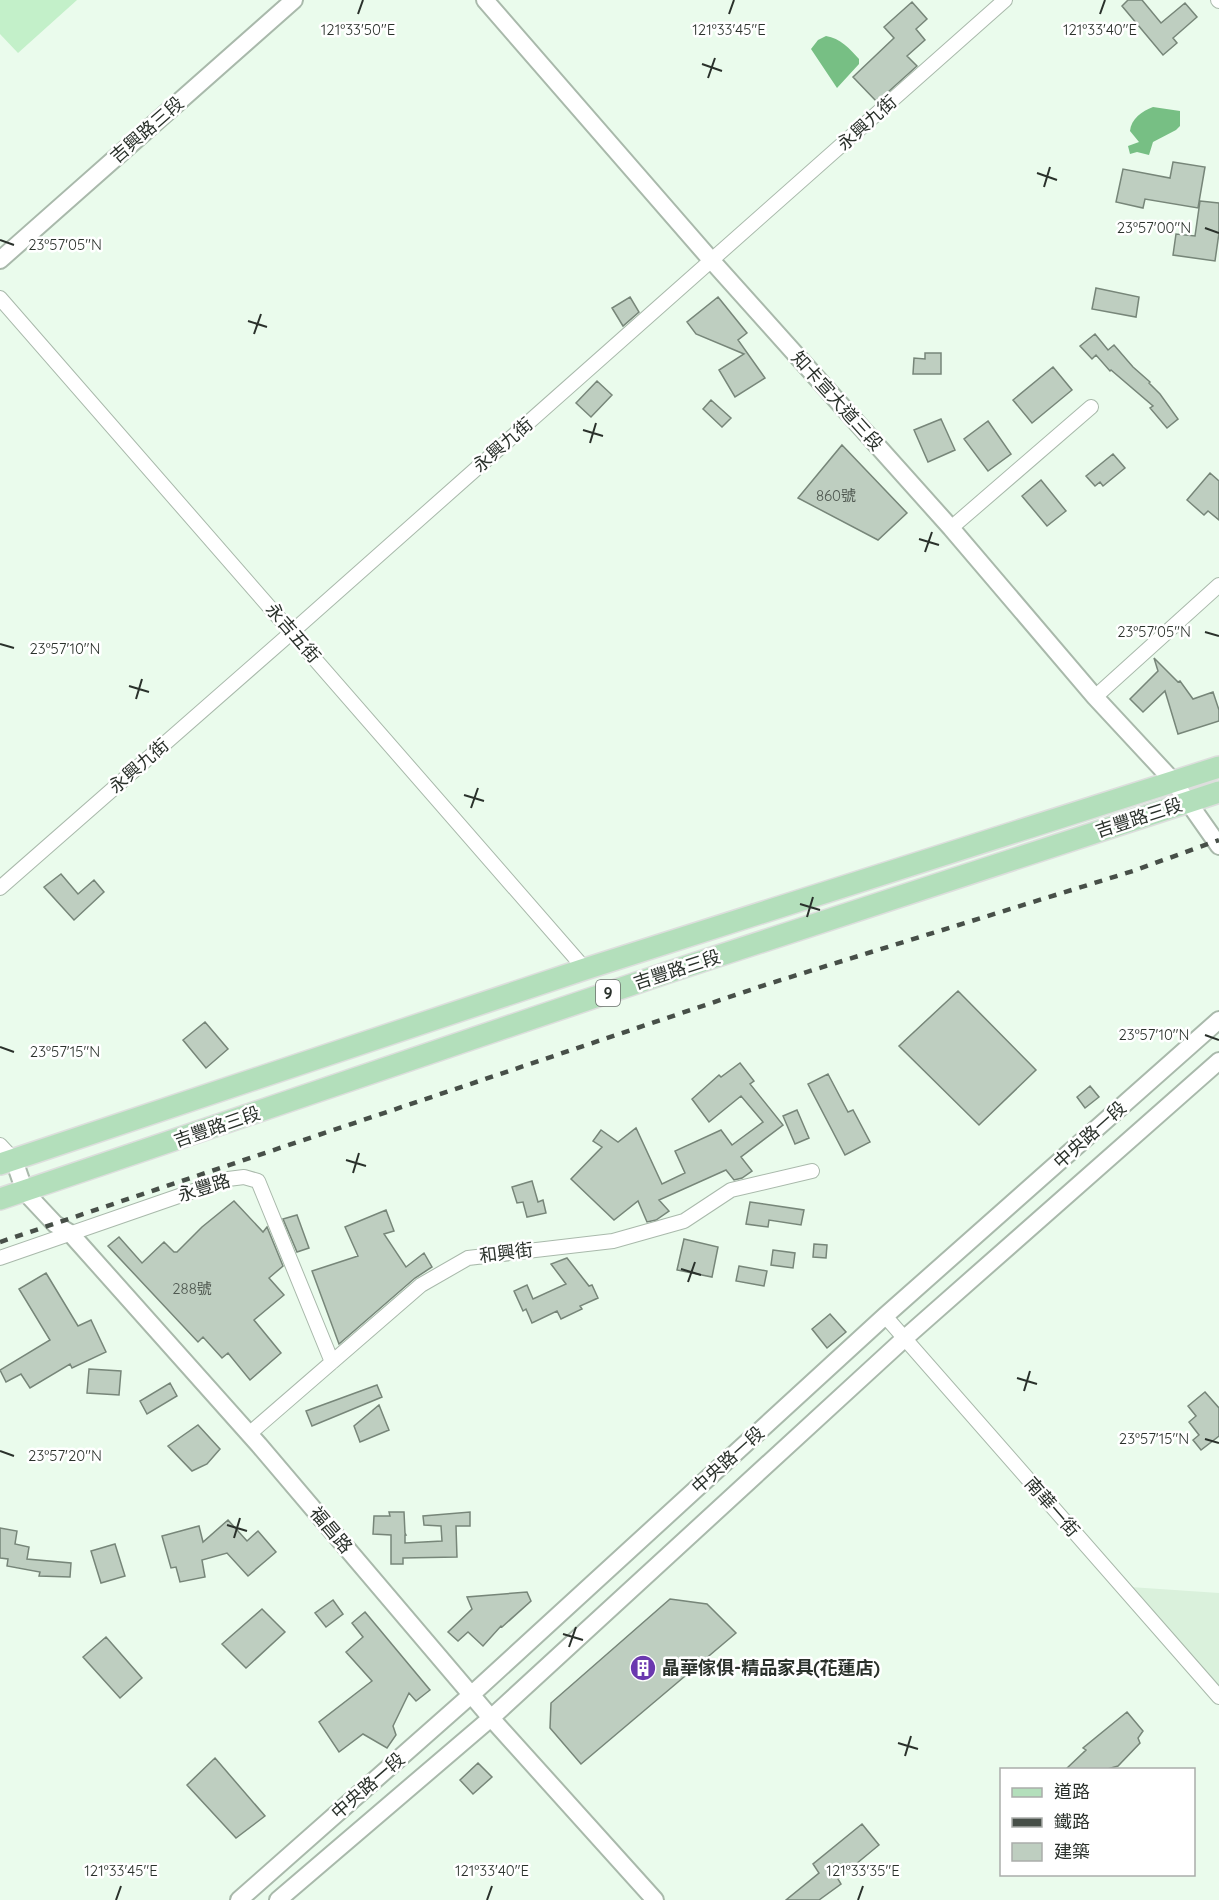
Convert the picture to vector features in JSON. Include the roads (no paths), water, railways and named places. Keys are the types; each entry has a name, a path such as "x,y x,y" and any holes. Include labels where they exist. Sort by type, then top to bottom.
{"main road":[{"name":"吉豐路三段","path":"5,1156 1219,767"},
{"name":"吉豐路三段","path":"0,1199 666,973 1219,792"}],"street":[{"name":"吉興路三段","path":"0,260 294,0"},
{"name":"知卡宣大道三段","path":"485,0 712,261 951,528 1095,697 1174,782 1219,846"},
{"name":"永興九街","path":"0,888 1005,0"},
{"name":"永吉五街","path":"0,298 585,969"},
{"path":"951,528 1091,406"},
{"path":"1095,697 1219,585"},
{"name":"中央路一段","path":"239,1900 471,1695 885,1316 1219,1020"},
{"name":"中央路一段","path":"278,1900 490,1718 905,1338 1219,1061"},
{"name":"福昌路","path":"5,1156 25,1192 55,1224 70,1233 249,1434 490,1718 655,1900"},
{"name":"和興街","path":"249,1434 421,1285 468,1258 613,1240 684,1221 731,1190 812,1171"},
{"name":"永豐路","path":"0,1258 228,1179 244,1177 258,1181 332,1362"},
{"name":"南華一街","path":"885,1316 1219,1697"}],"railway":[{"path":"0,1242 768,984 1133,871 1219,840"}],"place":[{"name":"晶華傢俱-精品家具(花蓮店)","path":"643,1668"}]}
